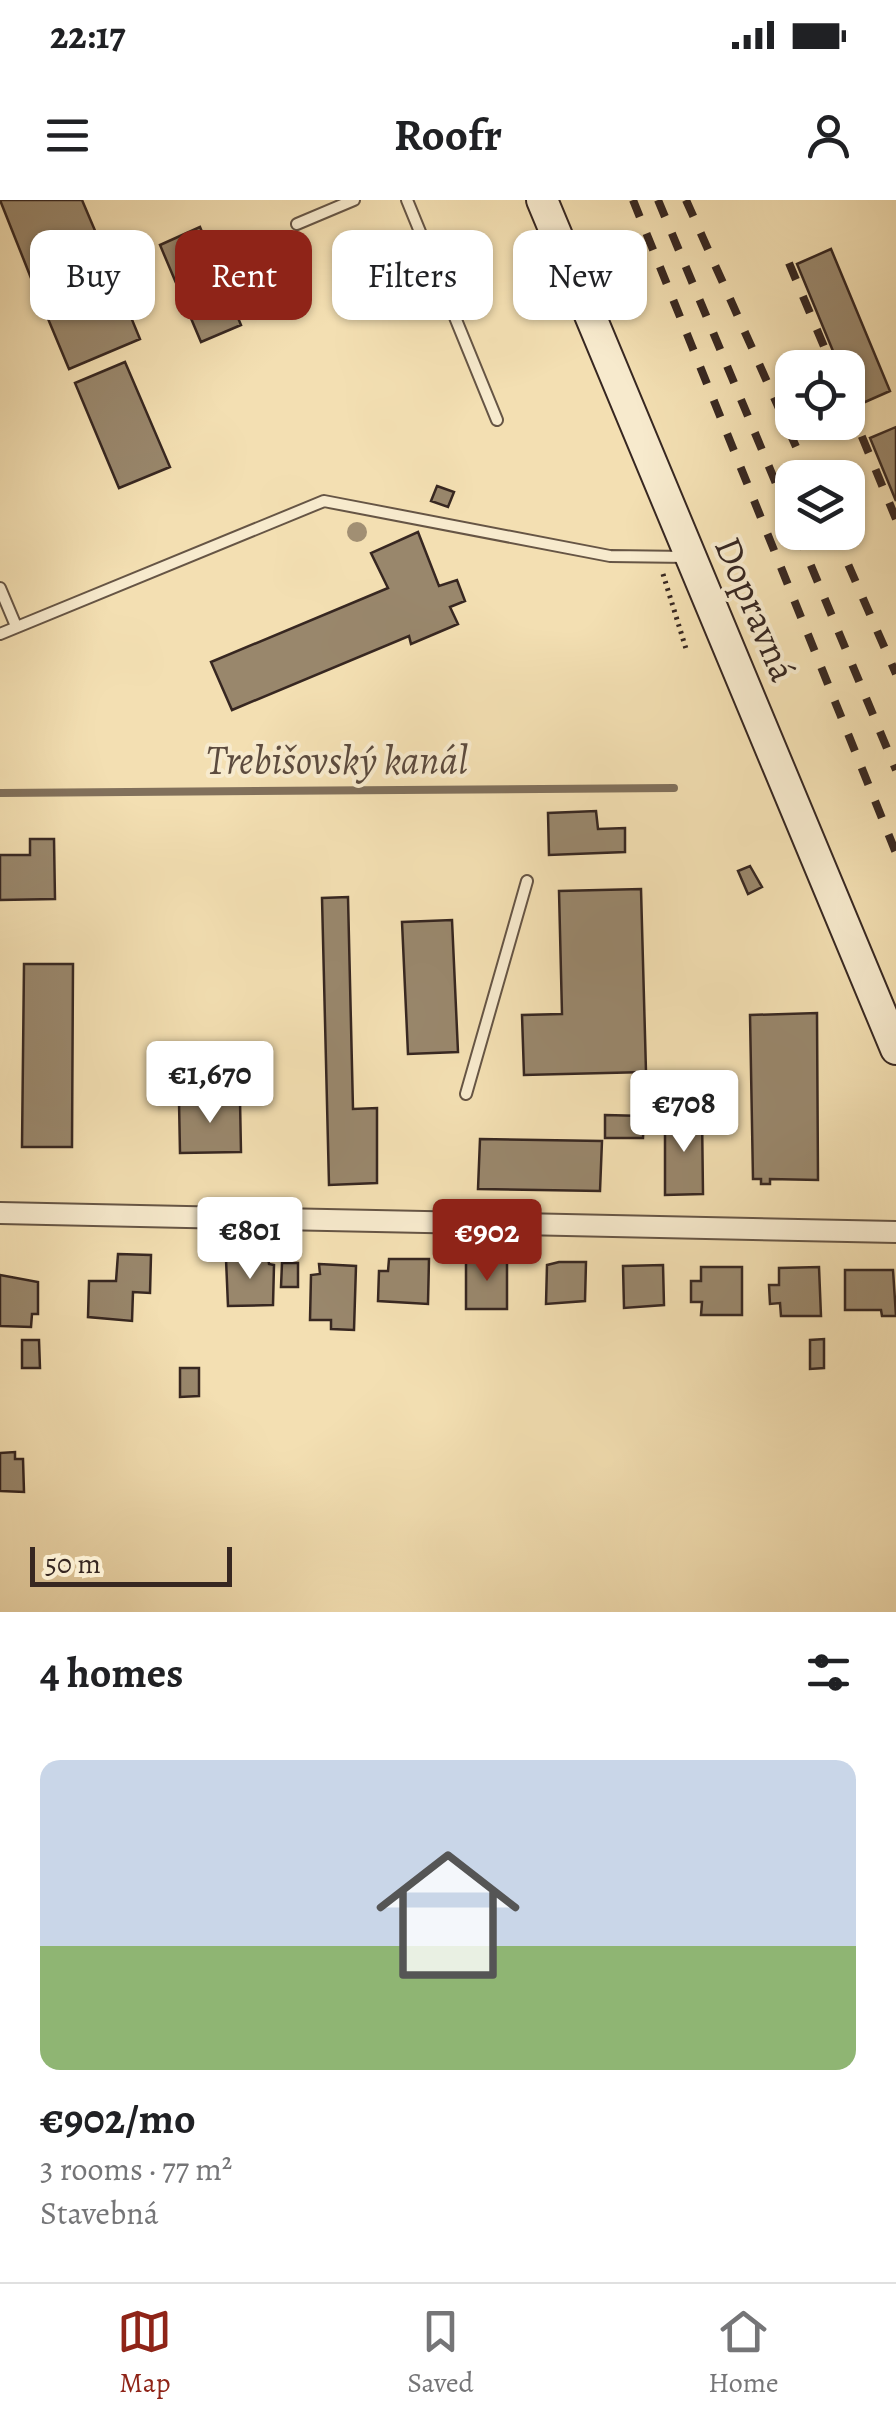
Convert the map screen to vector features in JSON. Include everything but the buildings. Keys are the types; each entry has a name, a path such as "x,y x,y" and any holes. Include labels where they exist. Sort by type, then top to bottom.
{"street":[{"name":"Dopravná","path":"542,200 896,1049"},
{"path":"0,1213 896,1232"}],"lane":[{"path":"296,224 354,200"},
{"path":"407,200 497,420"},
{"path":"0,634 324,501 610,556 691,558"},
{"path":"0,588 16,626"},
{"path":"466,1094 526,881"}],"path":[{"path":"658,557 687,652"}],"waterway":[{"name":"Trebišovský kanál","path":"0,793 674,788"}],"railway":[{"path":"633,200 896,853"},
{"path":"658,200 775,481"},
{"path":"686,200 802,460"},
{"path":"789,263 825,350"},
{"path":"863,440 896,519"},
{"path":"804,550 896,770"},
{"path":"842,550 896,674"}]}
